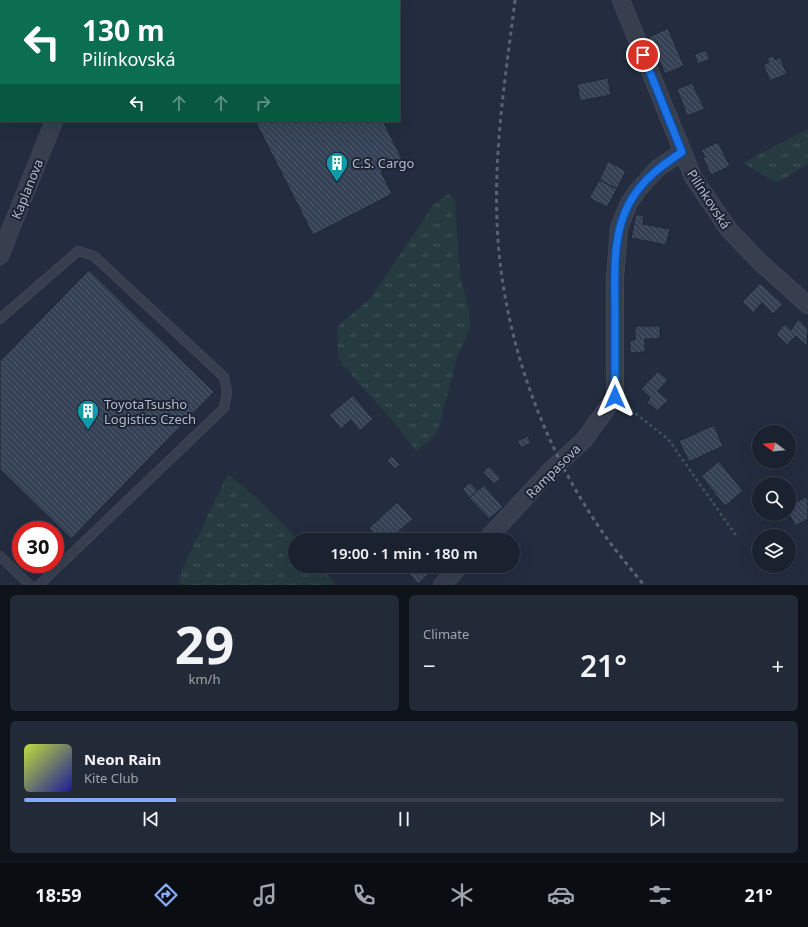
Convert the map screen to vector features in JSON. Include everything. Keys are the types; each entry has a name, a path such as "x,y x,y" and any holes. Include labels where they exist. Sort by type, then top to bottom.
{"street":[{"name":"Pilínkovská","path":"621,0 693,177 729,230 762,264 808,305"},
{"name":"Kaplanova","path":"1,249 54,122"},
{"path":"615,397 615,278 619,228 629,203 638,190 658,168 682,152"},
{"name":"Rampasova","path":"492,533 550,471 584,440 615,397"},
{"path":"442,585 453,573"}],"lane":[{"path":"0,319 78,251 94,256 224,377 227,392 224,408 39,585"},
{"path":"1,559 30,585"}],"path":[{"path":"615,397 668,440 737,537"}],"green space":[{"path":"808,129 808,164 777,183 743,163"},
{"path":"448,194 455,200 460,276 469,309 470,328 457,358 438,430 433,438 416,451 397,426 343,365 338,356 337,330 340,324 371,298 434,204"},
{"path":"228,474 261,502 291,533 288,533 288,573 326,573 336,585 183,585 179,581 182,569"}],"building":[{"path":"668,28 684,66 665,74 649,37"},
{"path":"706,50 710,59 698,64 694,54"},
{"path":"773,56 775,60 780,57 787,74 770,81 763,65 769,62 767,58"},
{"path":"608,78 611,95 580,101 577,84"},
{"path":"692,83 705,109 687,116 677,89"},
{"name":"C.S. Cargo","path":"256,122 384,122 403,161 381,171 392,194 313,235"},
{"path":"718,142 730,166 711,175 701,150"},
{"path":"608,161 626,171 617,189 599,180"},
{"path":"599,180 617,189 607,207 589,198"},
{"path":"636,214 644,216 643,224 670,229 666,245 631,238"},
{"name":"ToyotaTsusho Logistics Czech","path":"89,270 214,392 71,539 64,532 64,521 53,521 0,469 0,361"},
{"path":"760,283 783,304 773,314 762,303 753,313 742,302"},
{"path":"798,319 808,329 807,346 796,336 787,345 776,334 785,324 791,330"},
{"path":"635,326 660,326 660,339 645,339 645,352 630,353 630,340 635,340"},
{"path":"658,371 668,380 658,391 668,400 657,411 647,402 650,398 641,389"},
{"path":"353,395 373,419 360,431 351,420 341,429 329,415"},
{"path":"714,425 723,446 689,462 679,441"},
{"path":"528,436 531,443 521,448 517,441"},
{"path":"392,456 400,465 395,469 387,460"},
{"path":"719,461 743,491 725,506 701,476"},
{"path":"489,466 501,479 494,484 483,472"},
{"path":"470,482 478,491 469,498 462,489"},
{"path":"484,485 503,507 489,519 469,498"},
{"path":"806,497 808,501 808,519 795,526 792,521 796,521 796,502"},
{"path":"397,502 413,519 397,533 373,533 369,528"},
{"path":"408,573 428,573 429,574 418,584"}],"railway":[{"path":"515,0 497,166 497,221 505,298 525,376 539,414 555,450 573,485 593,518 617,552 644,585"}],"place":[{"name":"C.S. Cargo","path":"337,182"},
{"name":"ToyotaTsusho Logistics Czech","path":"88,430"}],"route":[{"path":"615,397 615,278 619,228 629,203 638,190 658,168 682,152 643,55"}]}
